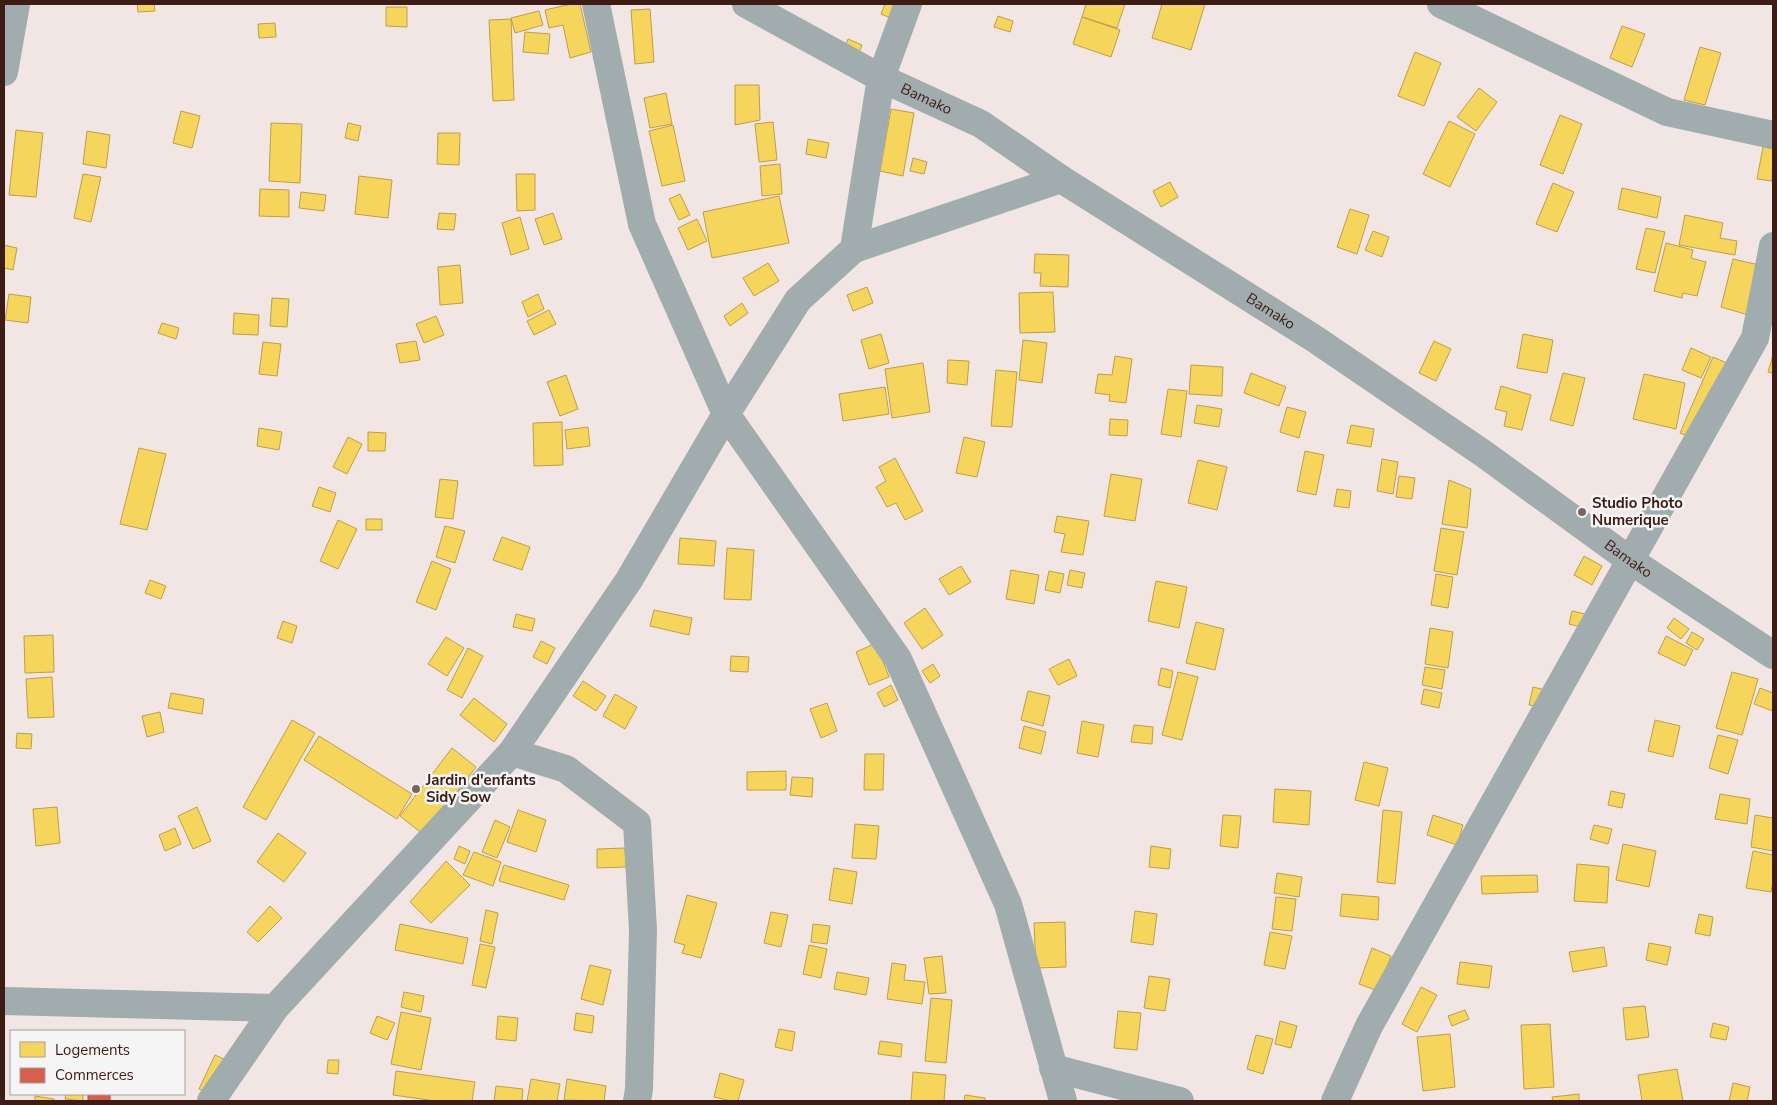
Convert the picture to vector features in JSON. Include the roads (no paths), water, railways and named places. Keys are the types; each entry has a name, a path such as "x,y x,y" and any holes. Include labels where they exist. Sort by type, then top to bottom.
{"street":[{"path":"4,72 16,4"},
{"path":"596,4 642,224 726,414 898,659 1008,904 1063,1101"},
{"name":"Bamako","path":"746,4 881,78 981,124 1061,179 1315,339 1484,454 1631,561 1773,655"},
{"path":"854,249 881,78 908,4"},
{"path":"1441,4 1668,112 1773,135"},
{"path":"211,1101 275,1008 512,752 629,580 726,414 798,300 854,249 1061,179"},
{"path":"1335,1101 1369,1026 1755,338 1773,246"},
{"path":"512,752 566,769 638,823 643,930 639,1089 637,1101"},
{"path":"4,1001 275,1008"},
{"path":"1053,1068 1180,1101"}],"place":[{"name":"Studio Photo Numerique","path":"1582,512"},
{"name":"Jardin d'enfants Sidy Sow","path":"416,789"}]}
